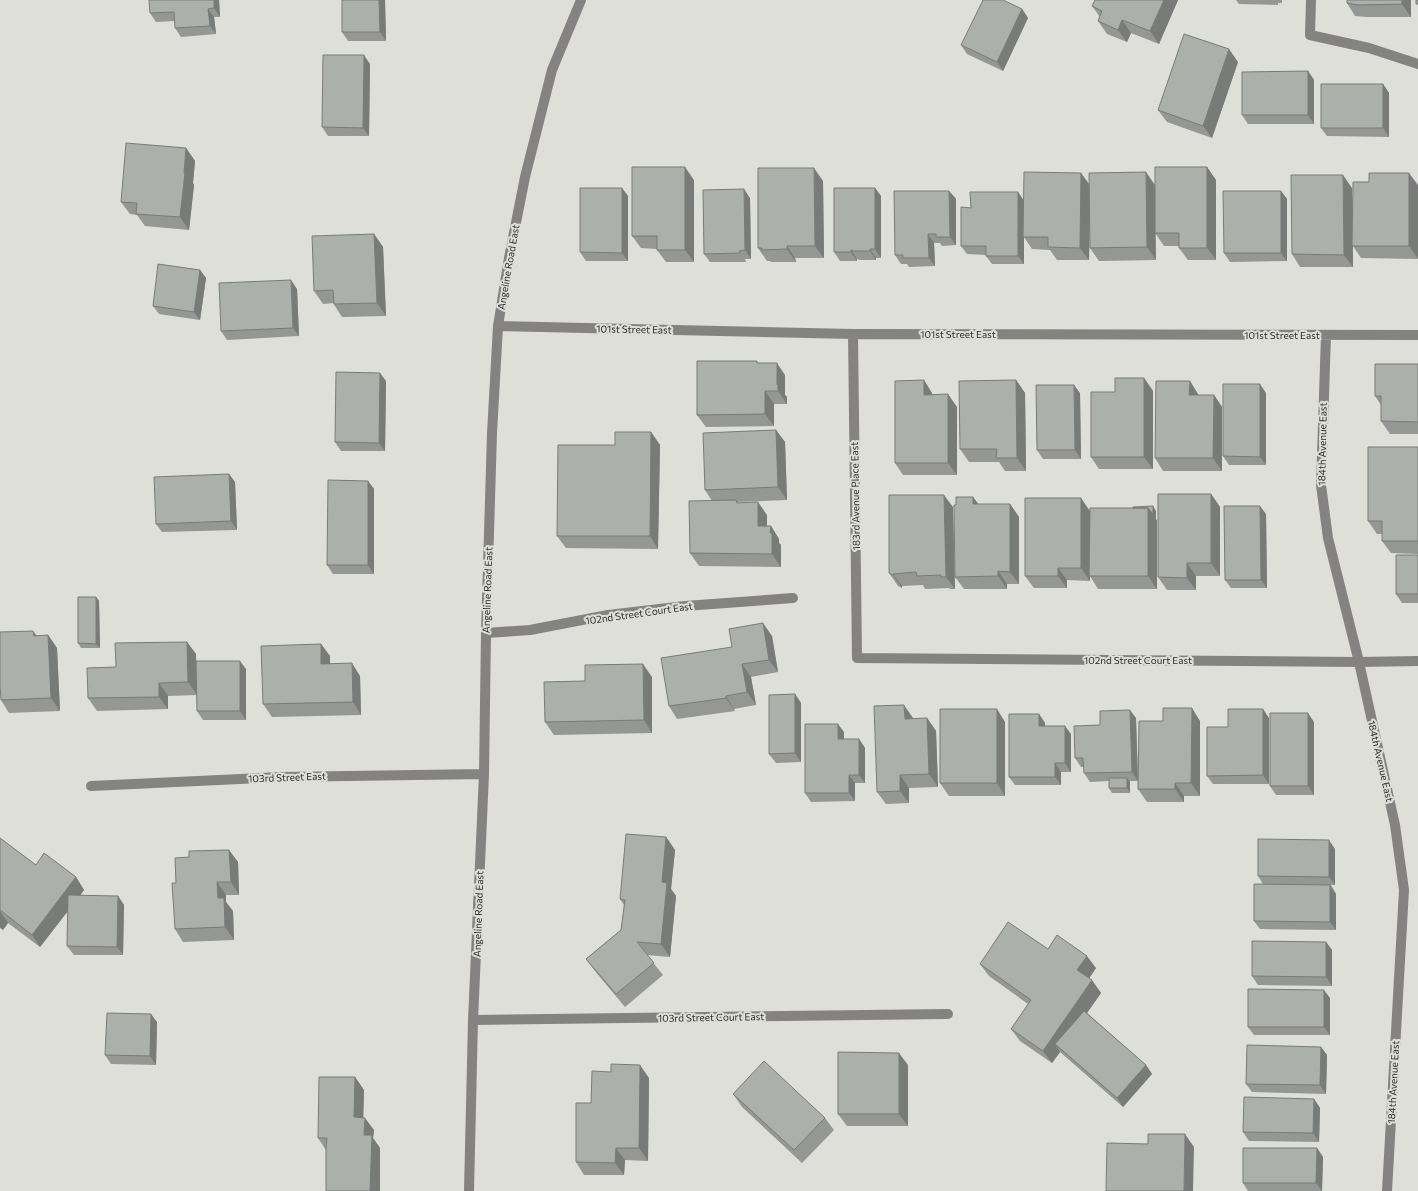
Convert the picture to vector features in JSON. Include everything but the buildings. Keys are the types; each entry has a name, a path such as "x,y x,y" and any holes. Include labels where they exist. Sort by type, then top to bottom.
{"street":[{"name":"Angeline Road East","path":"469,1191 473,1020 484,774 486,632 492,433 498,326 509,258 525,177 552,70 581,0"},
{"path":"1311,0 1310,35 1369,48 1418,64"},
{"name":"101st Street East","path":"498,326 853,334 1418,335"},
{"name":"183rd Avenue Place East","path":"853,334 857,658"},
{"name":"184th Avenue East","path":"1326,335 1320,485 1328,538 1359,662 1395,824 1404,890 1387,1191"},
{"name":"102nd Street Court East","path":"486,632 530,630 608,615 685,606 793,598"},
{"name":"102nd Street Court East","path":"857,658 1359,662 1418,661"},
{"name":"103rd Street East","path":"92,786 280,777 484,774"},
{"name":"103rd Street Court East","path":"473,1020 948,1014"}]}
